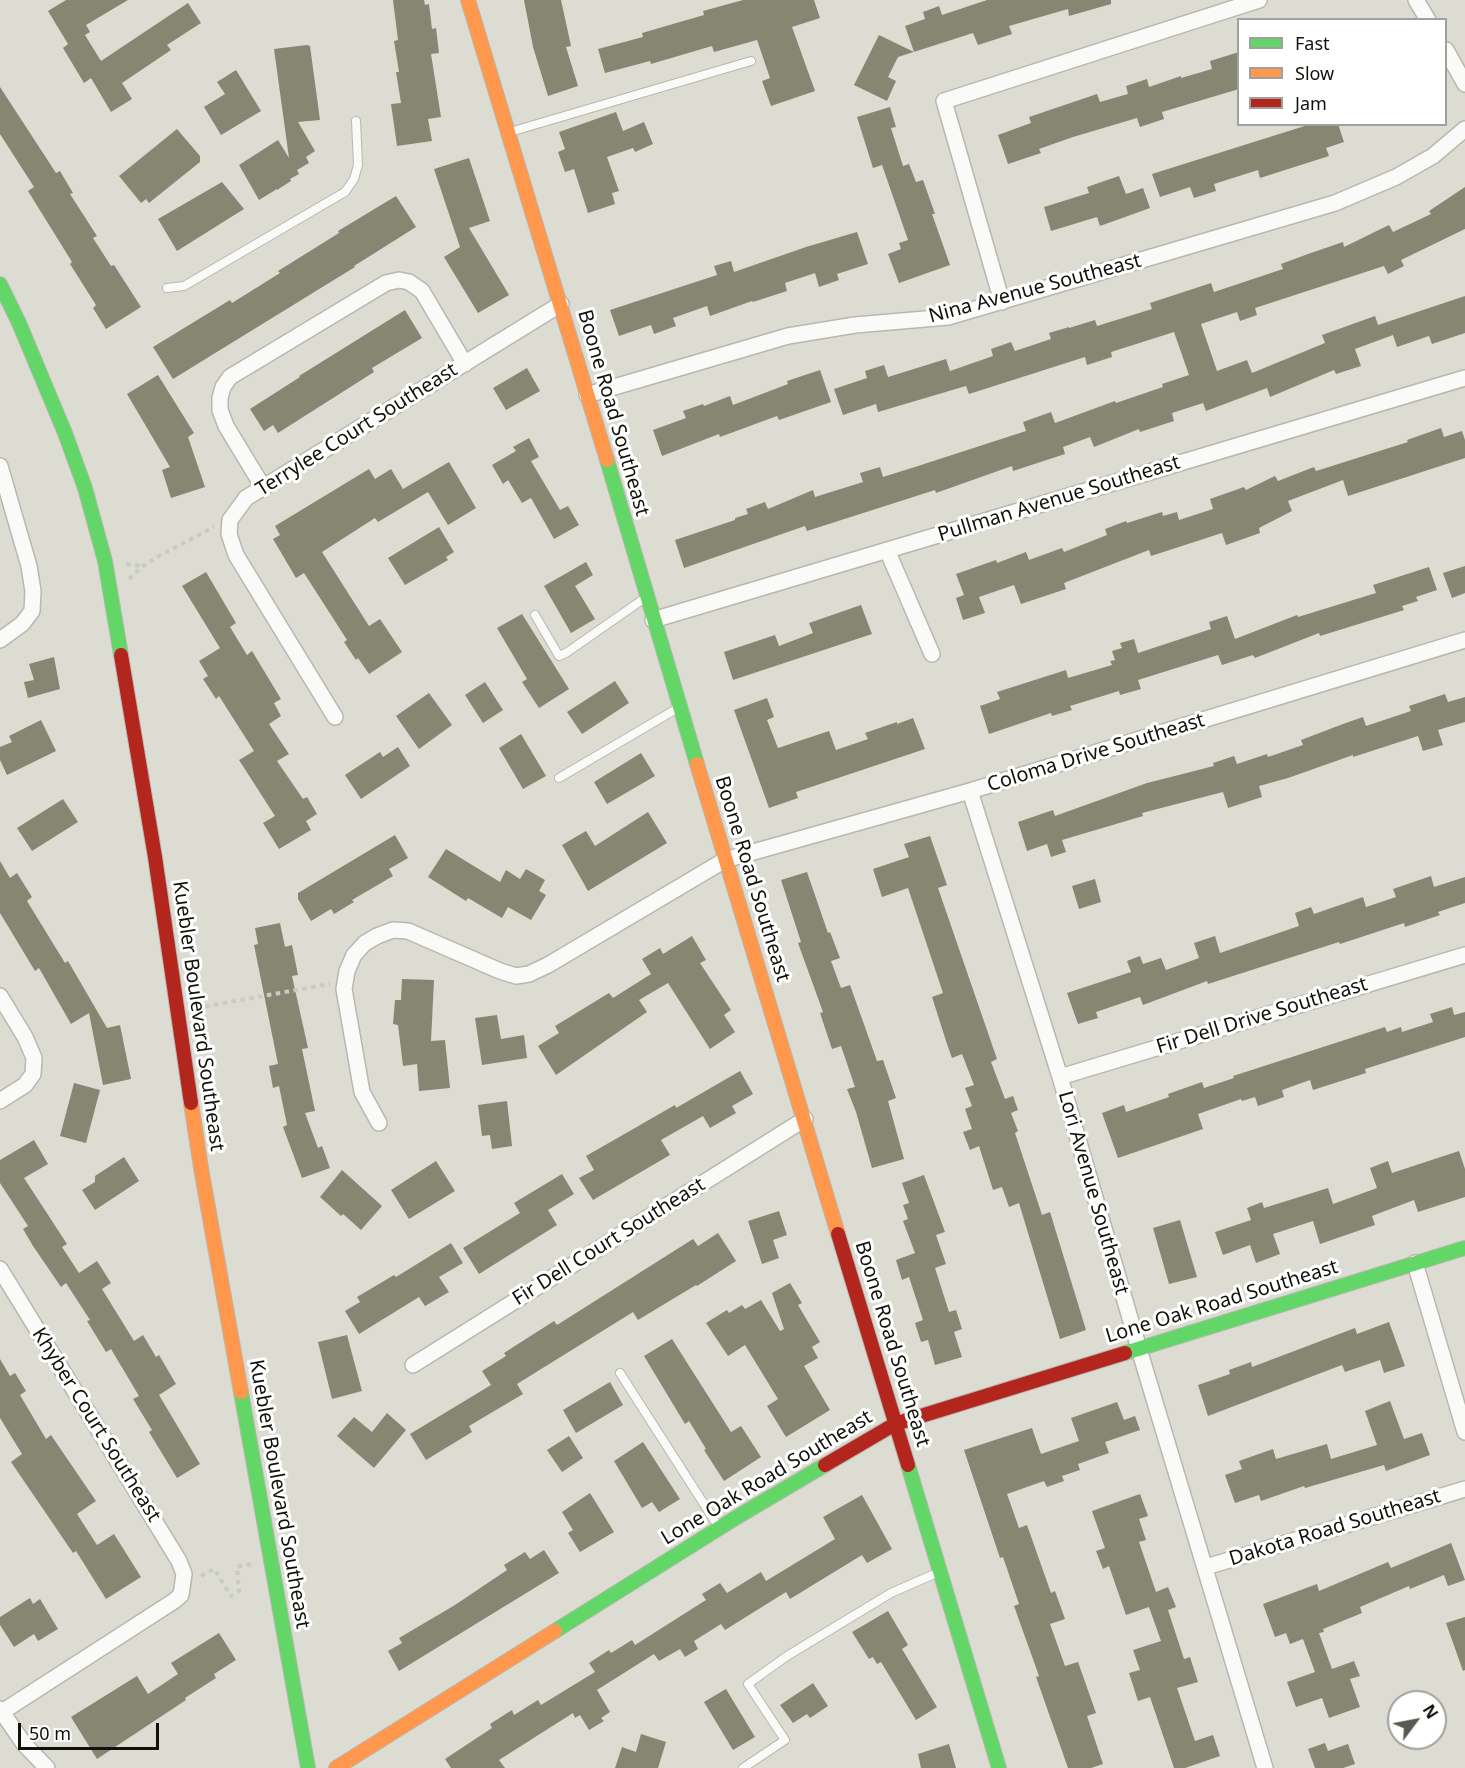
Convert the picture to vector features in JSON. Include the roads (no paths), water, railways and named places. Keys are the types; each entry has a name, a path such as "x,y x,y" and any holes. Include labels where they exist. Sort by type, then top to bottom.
{"street":[{"name":"Boone Road Southeast","path":"468,0 999,1768"},
{"path":"1002,302 944,101 1259,0"},
{"path":"1416,0 1427,18"},
{"path":"1447,52 1465,84"},
{"name":"Nina Avenue Southeast","path":"587,395 788,336 855,325 948,317 1335,203 1363,192 1433,156 1465,129"},
{"path":"263,487 226,426 220,410 223,387 230,377 239,371 386,283 399,280 409,282 422,291 465,364"},
{"name":"Kuebler Boulevard Southeast","path":"0,284 19,323 65,433 105,561 155,857 201,1168 308,1768"},
{"name":"Terrylee Court Southeast","path":"335,717 236,555 229,534 230,520 246,498 561,304"},
{"name":"Pullman Avenue Southeast","path":"653,620 1465,378"},
{"path":"0,466 29,566 33,591 32,611 22,624 0,640"},
{"path":"887,550 932,654"},
{"name":"Coloma Drive Southeast","path":"379,1123 362,1092 344,989 345,979 354,955 377,936 393,930 408,931 516,976 529,974 725,860 970,791 1465,640"},
{"name":"Lori Avenue Southeast","path":"970,791 1060,1077 1138,1349 1206,1567 1265,1768"},
{"name":"Fir Dell Drive Southeast","path":"1060,1077 1465,955"},
{"path":"0,996 25,1037 34,1058 33,1074 25,1085 0,1101"},
{"name":"Fir Dell Court Southeast","path":"413,1365 805,1119"},
{"name":"Lone Oak Road Southeast","path":"336,1768 720,1528 895,1424 1465,1248"},
{"path":"1415,1263 1465,1432"},
{"name":"Khyber Court Southeast","path":"0,1269 179,1561 184,1574 181,1595 174,1601 1,1711"},
{"name":"Dakota Road Southeast","path":"1206,1567 1465,1489"},
{"path":"1,1711 24,1744 47,1768"}],"lane":[{"path":"509,132 751,62"},
{"path":"167,288 184,286 345,192 354,180 358,165 356,121"},
{"path":"535,615 559,656 647,597"},
{"path":"559,778 680,707"},
{"path":"620,1373 720,1528"},
{"path":"743,1768 785,1740 748,1684 787,1656 891,1593 940,1572"}]}
